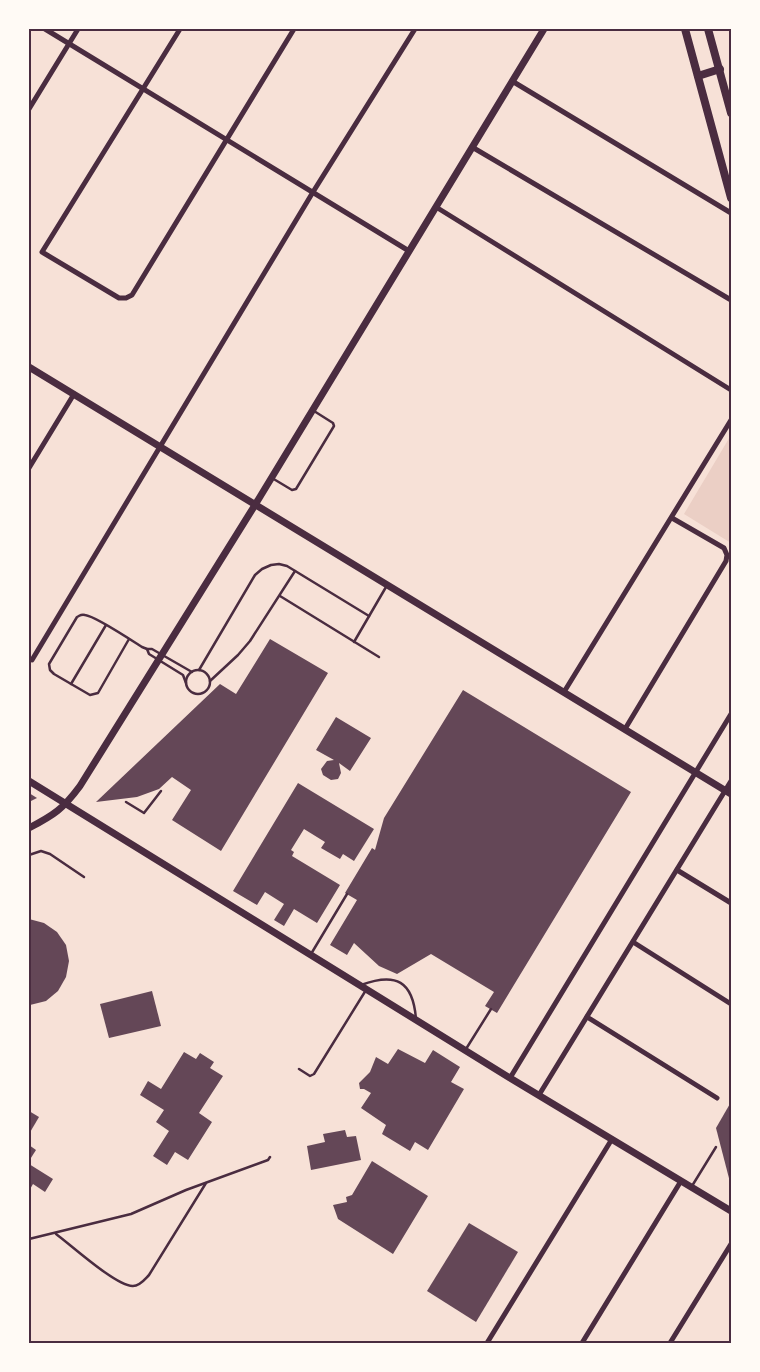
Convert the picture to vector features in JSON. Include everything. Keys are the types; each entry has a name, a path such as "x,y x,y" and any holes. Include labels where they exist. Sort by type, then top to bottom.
{"main road":[{"path":"29,828 46,819 66,804 80,786 254,505 544,29"},
{"path":"685,29 731,198"},
{"path":"708,29 731,113"},
{"path":"698,76 720,70"},
{"path":"29,367 728,792"},
{"path":"29,781 510,1078 731,1211"}],"street":[{"path":"45,29 409,251"},
{"path":"29,109 78,29"},
{"path":"180,29 42,252 119,298 126,298 132,295 294,29"},
{"path":"29,659 32,660 313,192 415,29"},
{"path":"512,81 731,213"},
{"path":"472,147 731,300"},
{"path":"436,207 731,390"},
{"path":"29,468 74,394"},
{"path":"564,692 731,420"},
{"path":"625,729 726,561 727,555 724,548 672,518"},
{"path":"510,1078 731,714"},
{"path":"539,1095 677,870 728,792 731,781"},
{"path":"677,870 731,903"},
{"path":"633,942 731,1004"},
{"path":"587,1017 717,1098"},
{"path":"486,1343 612,1139"},
{"path":"582,1343 681,1181"},
{"path":"670,1343 731,1244"}],"lane":[{"path":"271,477 294,490 301,482 334,426 333,423 312,410"},
{"path":"199,670 255,575 271,565 279,564 295,570 369,616"},
{"path":"210,681 250,641 295,570"},
{"path":"354,642 388,586"},
{"path":"280,596 379,657"},
{"path":"129,639 98,693 90,695 50,670 49,664 77,617 82,614 88,615 147,649 152,649 183,675 186,684 189,690 194,693 200,694 205,692 209,687 210,681 204,672 199,670 192,672 186,679 186,684"},
{"path":"71,684 106,625"},
{"path":"147,649 150,654 192,672"},
{"path":"126,802 144,813 161,791"},
{"path":"29,855 41,850 84,877"},
{"path":"310,955 347,894"},
{"path":"360,985 386,978 399,982 410,992 416,1020"},
{"path":"299,1069 310,1076 314,1074 367,990"},
{"path":"465,1050 491,1009"},
{"path":"692,1187 716,1147"},
{"path":"29,1239 56,1234 131,1214 268,1160 270,1157"},
{"path":"56,1234 118,1282 131,1286 138,1285 149,1275 206,1183"}],"shaded area":[{"path":"731,435 731,543 684,514"}],"building":[{"path":"270,639 328,673 221,851 172,820 191,790 172,777 159,789 137,797 96,802 220,684 236,694"},
{"path":"463,690 631,792 497,1013 485,1006 494,992 431,954 397,974 379,966 354,943 347,955 330,945 357,900 345,893 372,848 375,850 384,818"},
{"path":"336,717 371,738 350,771 339,763 341,773 338,779 331,780 323,775 321,769 327,761 334,760 316,750"},
{"path":"298,783 374,829 354,861 343,854 340,859 321,848 325,842 304,829 291,850 294,852 292,856 340,885 317,923 294,909 284,926 274,920 284,904 265,892 257,905 233,891"},
{"path":"29,793 37,798 29,802"},
{"path":"29,919 44,923 57,932 66,945 69,961 66,977 58,991 46,1001 30,1005 29,1005"},
{"path":"152,991 161,1026 109,1038 100,1004"},
{"path":"398,1049 425,1063 433,1050 460,1067 451,1082 464,1089 428,1150 415,1142 410,1151 382,1134 386,1125 361,1108 371,1093 360,1089 359,1083 370,1072 376,1057 388,1064"},
{"path":"184,1052 196,1059 200,1053 214,1062 210,1068 223,1076 199,1113 212,1122 188,1160 175,1152 167,1165 153,1156 169,1131 156,1122 164,1110 140,1095 148,1081 161,1089"},
{"path":"731,1102 731,1186 716,1128"},
{"path":"29,1111 39,1117 29,1134"},
{"path":"345,1130 347,1137 356,1136 361,1160 311,1170 307,1146 325,1142 323,1134"},
{"path":"29,1145 36,1150 29,1161"},
{"path":"372,1161 428,1196 393,1254 338,1219 333,1205 347,1202 346,1197 352,1195"},
{"path":"29,1164 53,1179 45,1192 33,1184 29,1191"},
{"path":"469,1223 518,1252 476,1322 427,1291"}]}
